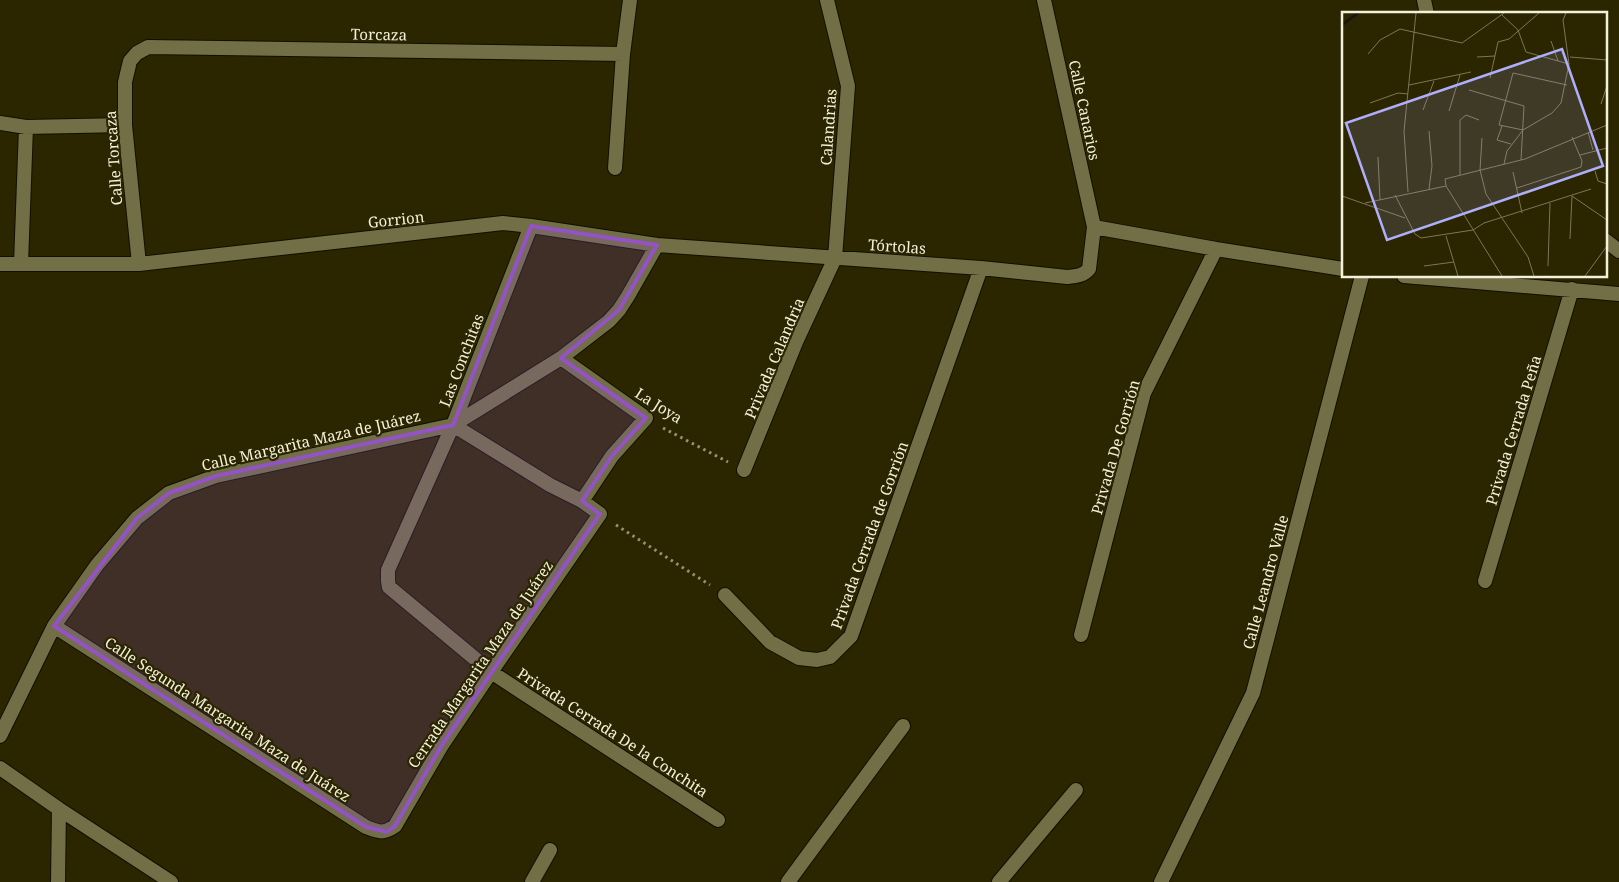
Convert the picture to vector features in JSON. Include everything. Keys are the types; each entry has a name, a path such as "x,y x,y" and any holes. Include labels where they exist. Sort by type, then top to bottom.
{"street":[{"path":"615,168 623,54 630,0"},
{"name":"Calandrias","path":"827,0 848,86 835,258"},
{"name":"Calle Canarios","path":"1044,0 1094,227"},
{"name":"Torcaza","path":"137,52 148,47 623,54"},
{"name":"Calle Torcaza","path":"137,52 130,61 125,82 125,125 139,264"},
{"path":"0,123 26,127 125,125"},
{"path":"21,264 26,127"},
{"name":"Gorrion","path":"0,264 139,264 503,223 657,245"},
{"name":"Las Conchitas","path":"389,587 388,570 453,425 531,226"},
{"path":"1094,227 1342,269"},
{"name":"Tórtolas","path":"657,245 981,268 1067,277 1085,274 1089,269 1094,227"},
{"path":"1606,241 1619,251"},
{"name":"Calle Margarita Maza de Juárez","path":"0,736 54,626 97,565 136,518 168,493 216,476 453,425 561,358 608,321 619,310 657,245"},
{"name":"Privada De Gorrión","path":"1081,635 1144,393 1216,249"},
{"name":"Privada Calandria","path":"744,470 796,342 835,258"},
{"name":"Privada Cerrada de Gorrión","path":"725,595 770,642 799,658 818,660 830,657 852,636 981,268"},
{"name":"Calle Leandro Valle","path":"1161,882 1253,693 1361,278"},
{"path":"1441,278 1619,294"},
{"name":"Privada Cerrada Peña","path":"1485,581 1572,289"},
{"name":"La Joya","path":"561,358 646,418"},
{"path":"582,501 612,456 646,418"},
{"path":"453,425 550,485 582,501 600,514"},
{"name":"Cerrada Margarita Maza de Juárez","path":"387,832 395,826 442,746 600,514"},
{"name":"Privada Cerrada De la Conchita","path":"389,587 491,672 718,820"},
{"name":"Calle Segunda Margarita Maza de Juárez","path":"54,626 366,827 378,832 387,832"},
{"path":"788,882 903,726"},
{"path":"0,768 59,810 171,882"},
{"path":"999,882 1076,790"},
{"path":"58,882 59,810"},
{"path":"532,882 550,850"}],"path":[{"name":"La Joya","path":"646,418 744,470"},
{"path":"600,514 725,595"}],"highlighted area":[{"path":"531,226 657,245 619,310 561,358 646,418 612,456 582,501 600,514 442,745 395,826 387,832 366,827 54,626 137,518 169,493 216,476 453,425"}]}
